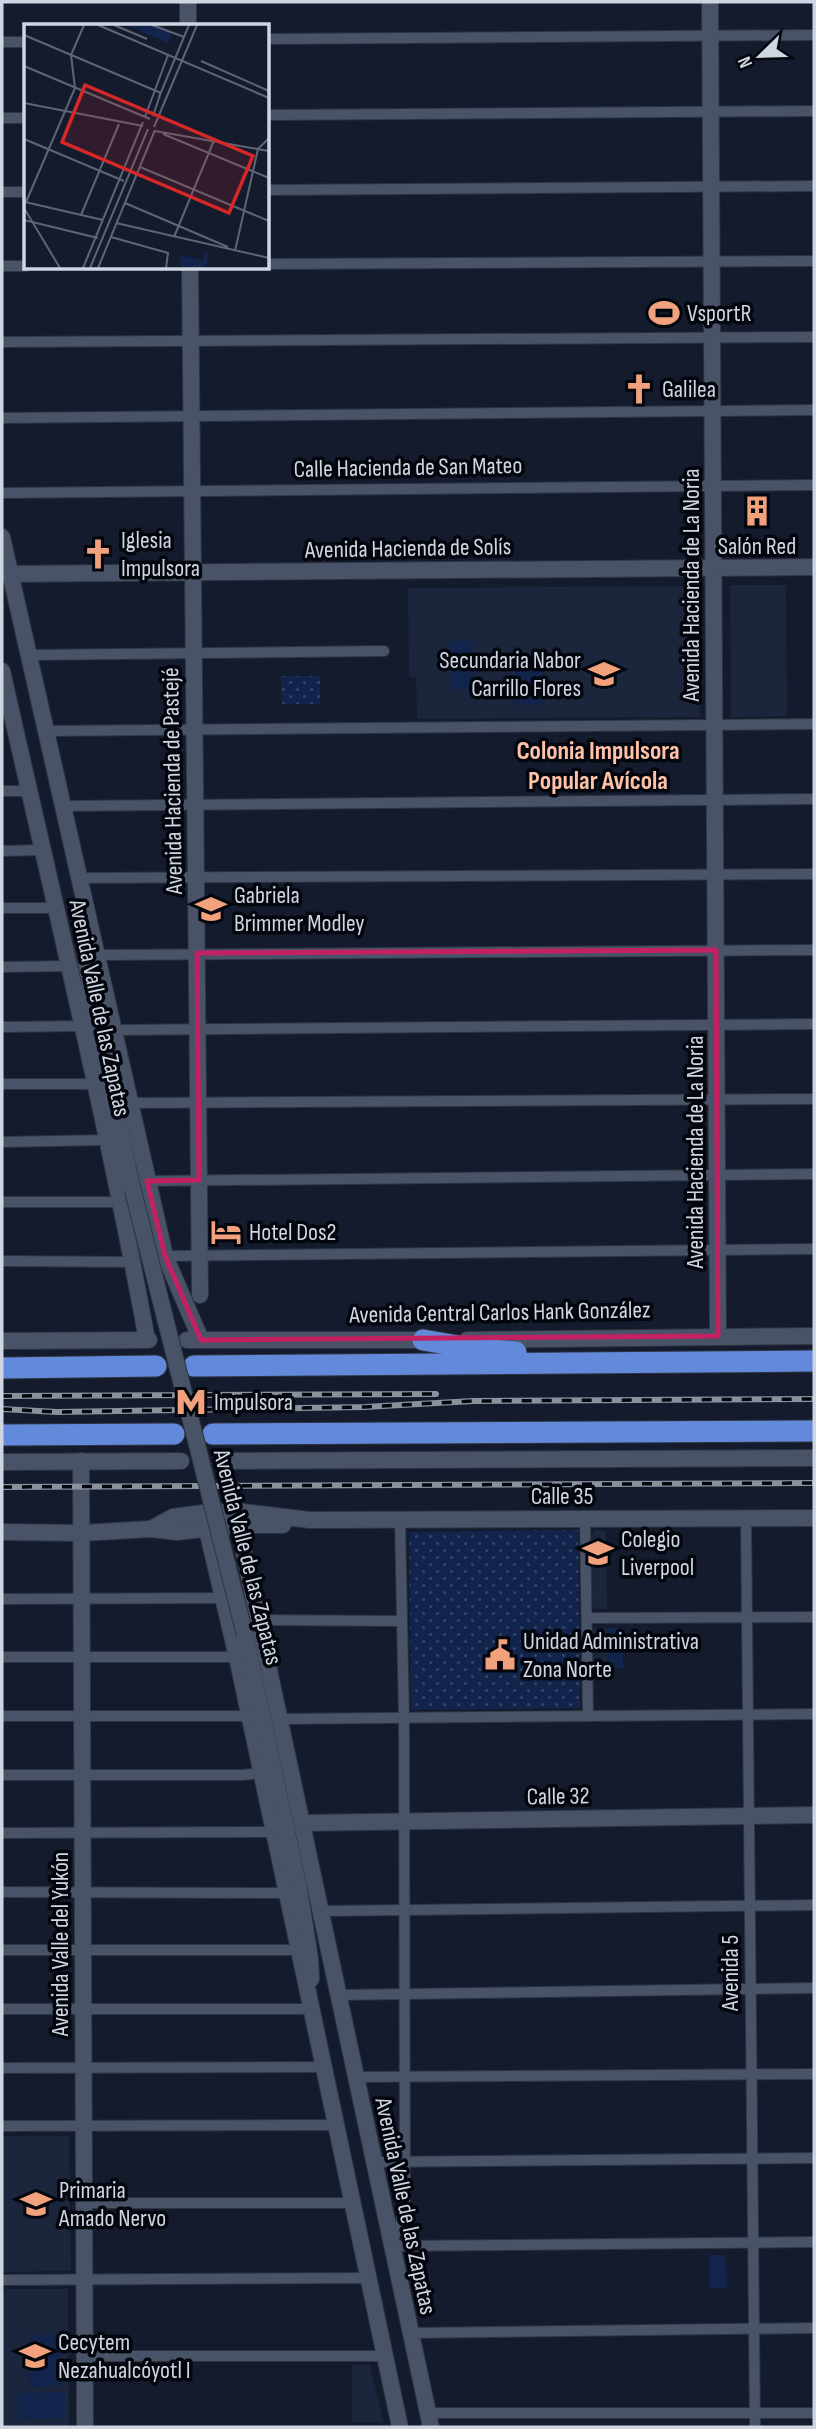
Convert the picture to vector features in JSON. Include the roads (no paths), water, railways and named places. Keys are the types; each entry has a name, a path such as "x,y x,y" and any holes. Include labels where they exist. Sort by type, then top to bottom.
{"highway":[{"path":"423,1340 475,1349 547,1353 584,1362"},
{"name":"Avenida Central Carlos Hank González","path":"194,1366 814,1361"},
{"path":"2,1368 156,1366"},
{"path":"213,1433 814,1431"},
{"path":"2,1436 174,1434"}],"main road":[{"path":"188,2 188,24"},
{"name":"Avenida Hacienda de La Noria","path":"710,2 718,1336"},
{"name":"Avenida Hacienda de Pastejé","path":"190,270 200,1295"},
{"name":"Avenida Valle de las Zapatas","path":"2,537 6,574 28,655 147,1181 165,1256 194,1340"},
{"name":"Avenida Hacienda de Solís","path":"6,574 814,567"},
{"name":"Avenida Valle de las Zapatas","path":"2,673 9,733 29,791 94,1084 99,1141 121,1209 148,1340 2,1341"},
{"name":"Avenida Valle de las Zapatas","path":"41,850 62,900 90,992"},
{"name":"Avenida Valle de las Zapatas","path":"78,878 80,932 90,992 133,1191 245,1635 292,1891 297,1950 400,2427"},
{"path":"121,1209 133,1220 142,1220 152,1215 154,1210"},
{"name":"Avenida Central Carlos Hank González","path":"194,1340 814,1336"},
{"path":"221,1461 814,1458"},
{"name":"Avenida Valle del Yukón","path":"80,1461 85,2427"},
{"path":"2,1462 181,1461"},
{"name":"Avenida Valle de las Zapatas","path":"235,1518 429,2420"},
{"name":"Calle 35","path":"205,1521 235,1518 284,1525 310,1520 814,1518"},
{"path":"2,1532 81,1533 151,1529 177,1532 205,1521"},
{"name":"Avenida Valle de las Zapatas","path":"205,1521 237,1657 273,1832 310,1958 310,2009"},
{"path":"221,1590 248,1580"},
{"name":"Calle 32","path":"302,1823 814,1815"},
{"name":"Avenida Valle de las Zapatas","path":"292,1891 338,1995"}],"street":[{"path":"270,39 814,35"},
{"path":"2,42 24,42"},
{"path":"270,116 814,111"},
{"path":"2,118 24,117"},
{"path":"270,190 814,186"},
{"path":"2,192 24,192"},
{"path":"270,264 814,261"},
{"path":"2,266 24,266"},
{"path":"2,342 814,337"},
{"path":"2,418 814,411"},
{"name":"Calle Hacienda de San Mateo","path":"2,493 814,485"},
{"path":"28,655 384,651"},
{"path":"45,731 814,724"},
{"path":"2,791 29,791"},
{"path":"62,806 814,799"},
{"path":"2,851 41,850"},
{"path":"78,878 814,874"},
{"path":"2,908 55,908"},
{"path":"97,955 814,950"},
{"path":"2,967 69,966"},
{"path":"114,1030 814,1024"},
{"path":"2,1027 81,1026"},
{"path":"2,1084 94,1084"},
{"path":"130,1103 814,1099"},
{"path":"2,1142 99,1141"},
{"path":"147,1181 814,1174"},
{"path":"2,1202 121,1209"},
{"path":"165,1256 814,1249"},
{"path":"2,1262 132,1262"},
{"path":"585,1519 588,1716"},
{"name":"Avenida 5","path":"746,1519 755,2427"},
{"path":"400,1520 404,1718 405,2163 403,2216 392,2243 814,2242"},
{"path":"2,1599 81,1598 221,1590 252,1598"},
{"path":"587,1618 814,1617"},
{"path":"228,1619 402,1621"},
{"path":"2,1657 237,1657"},
{"path":"278,1719 814,1714"},
{"path":"2,1716 248,1716"},
{"path":"2,1775 261,1773"},
{"path":"2,1833 273,1832"},
{"path":"2,1892 292,1891"},
{"path":"321,1911 814,1905"},
{"path":"2,1950 297,1950"},
{"path":"338,1995 814,1989"},
{"path":"2,2009 310,2009"},
{"path":"2,2068 323,2067"},
{"path":"355,2077 814,2074"},
{"path":"2,2126 336,2125"},
{"path":"373,2162 814,2158"},
{"path":"84,2203 353,2203"},
{"path":"2,2280 368,2278"},
{"path":"411,2333 814,2328"},
{"path":"85,2356 385,2356"},
{"path":"429,2420 814,2413"}],"railway":[{"path":"2,1396 436,1394"},
{"path":"2,1409 57,1412 365,1407 473,1401 814,1399"},
{"path":"2,1487 814,1483"}],"place":[{"name":"VsportR","path":"664,313"},
{"name":"Galilea","path":"639,389"},
{"name":"Salón Red","path":"757,511"},
{"name":"Iglesia Impulsora","path":"98,554"},
{"name":"Secundaria Nabor Carrillo Flores","path":"604,674"},
{"name":"Gabriela Brimmer Modley","path":"211,909"},
{"name":"Hotel Dos2","path":"226,1232"},
{"name":"Impulsora","path":"191,1402"},
{"name":"Colegio Liverpool","path":"598,1553"},
{"name":"Unidad Administrativa Zona Norte","path":"500,1655"},
{"name":"Primaria Amado Nervo","path":"36,2204"},
{"name":"Cecytem Nezahualcóyotl I","path":"35,2356"}],"district":[{"name":"Colonia Impulsora Popular Avícola","path":"598,765"}]}
